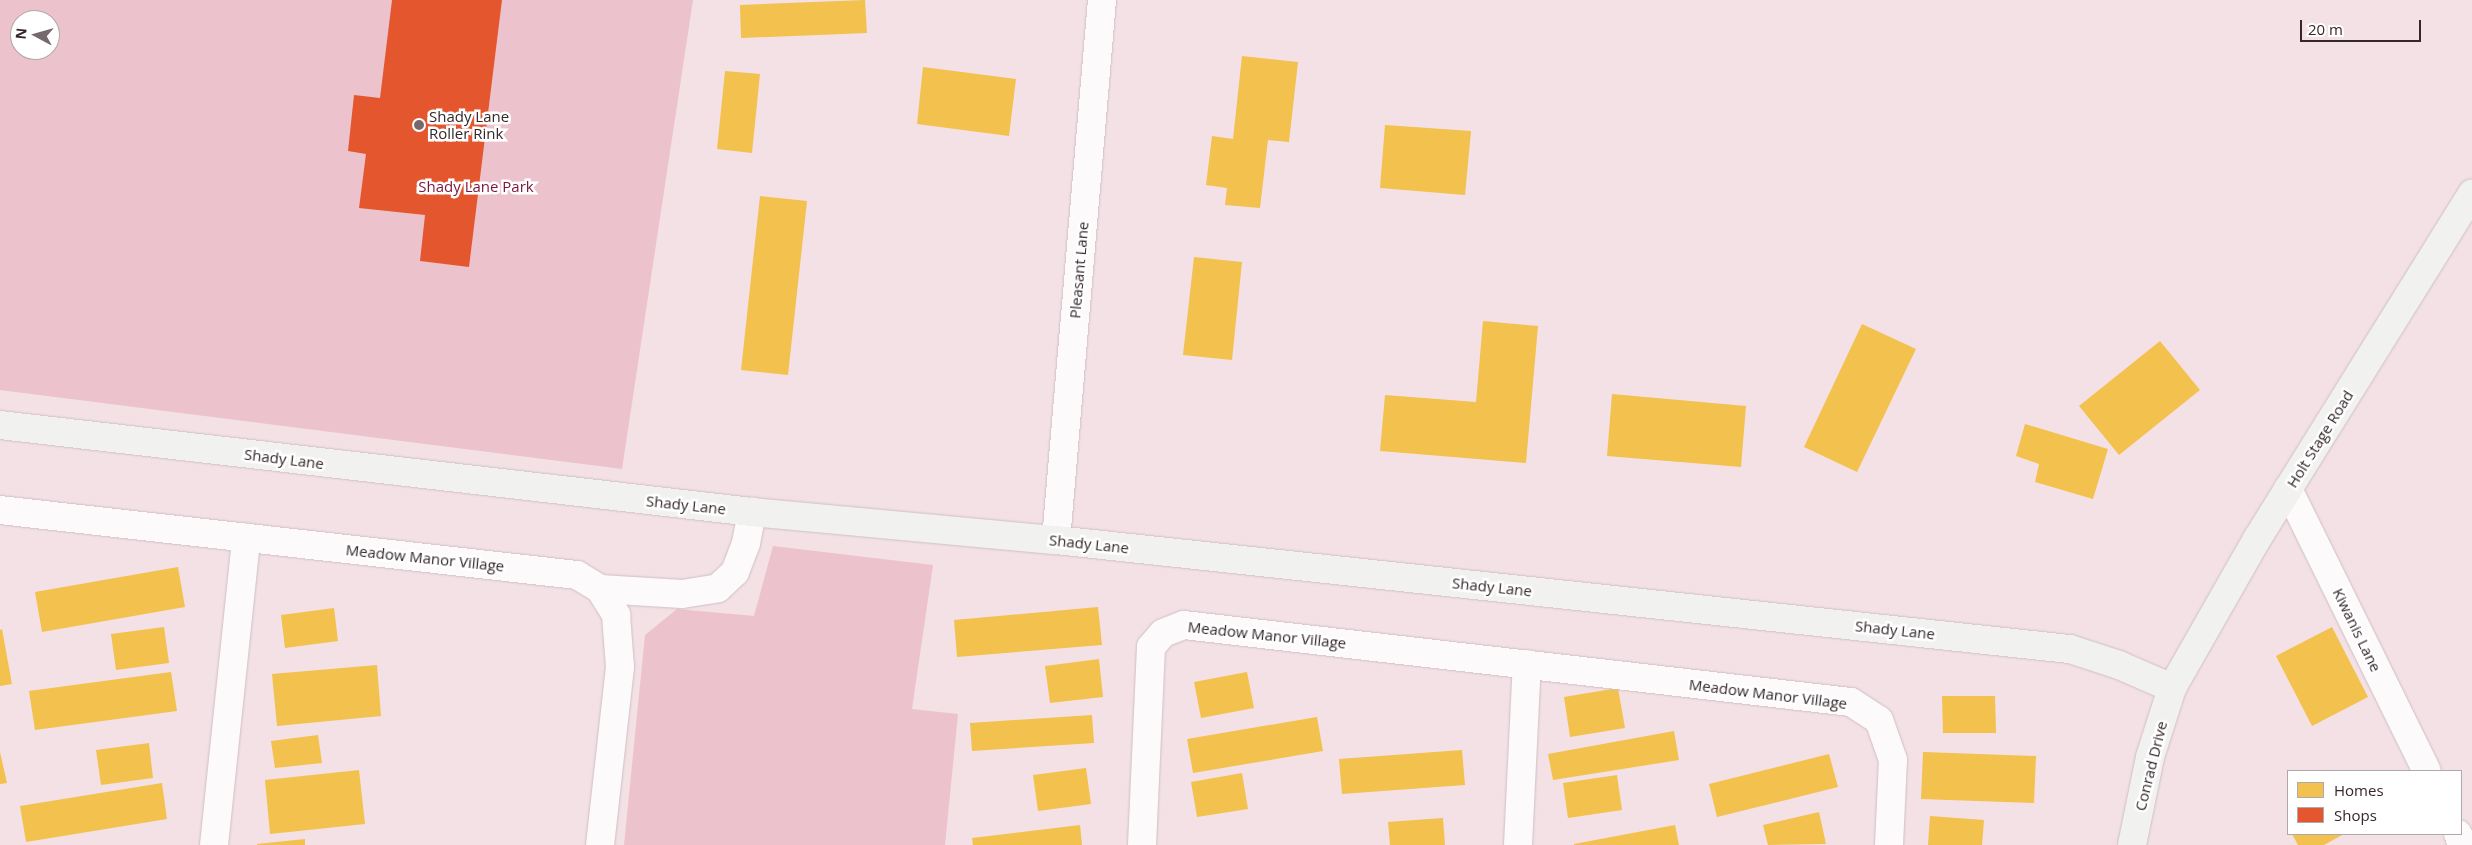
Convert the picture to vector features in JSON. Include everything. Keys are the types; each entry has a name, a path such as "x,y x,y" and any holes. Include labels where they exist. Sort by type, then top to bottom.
{"main road":[{"name":"Holt Stage Road","path":"2172,688 2288,489 2472,192"},
{"name":"Shady Lane","path":"0,425 752,512 1056,540 2070,649 2119,665 2172,688"},
{"name":"Conrad Drive","path":"2132,845 2150,757 2172,688"}],"street":[{"name":"Pleasant Lane","path":"1056,540 1102,0"},
{"name":"Kiwanis Lane","path":"2288,489 2427,770"},
{"name":"Meadow Manor Village","path":"0,510 577,575 600,589 616,615 620,667 600,845"},
{"name":"Meadow Manor Village","path":"600,589 682,594 718,588 735,572 746,543 752,512"},
{"path":"214,845 246,538"},
{"name":"Meadow Manor Village","path":"1142,845 1151,648 1163,633 1184,625 1850,702 1879,720 1893,760 1889,845"},
{"path":"1518,845 1527,664"}],"green space":[{"name":"Shady Lane Park","path":"0,0 693,0 622,469 0,390"},
{"path":"773,546 933,565 912,709 958,714 945,845 624,845 645,635 677,609 754,616"}],"building: Homes":[{"path":"865,0 867,33 741,38 740,5"},
{"path":"1242,56 1298,62 1289,142 1268,140 1260,208 1225,205 1227,188 1206,185 1212,136 1233,139"},
{"path":"923,67 1016,79 1009,136 917,124"},
{"path":"725,71 760,74 752,153 717,149"},
{"path":"1385,125 1471,131 1465,195 1380,188"},
{"path":"760,196 807,201 788,375 741,370"},
{"path":"1194,257 1242,262 1232,360 1183,355"},
{"path":"1483,321 1538,326 1526,463 1380,451 1385,395 1476,402"},
{"path":"1862,324 1916,349 1857,472 1804,447"},
{"path":"2160,341 2200,390 2119,455 2079,406"},
{"path":"1612,394 1746,406 1741,467 1607,456"},
{"path":"2025,424 2108,449 2093,499 2035,482 2039,464 2016,456"},
{"path":"178,567 185,607 42,632 35,592"},
{"path":"1098,607 1102,645 957,657 954,620"},
{"path":"334,608 338,641 285,648 281,615"},
{"path":"164,627 169,663 116,670 111,634"},
{"path":"2332,627 2368,697 2312,726 2276,656"},
{"path":"2,629 12,684 0,686 0,630"},
{"path":"1099,659 1103,697 1050,703 1045,666"},
{"path":"377,665 381,716 277,726 272,674"},
{"path":"171,672 177,711 35,730 29,691"},
{"path":"1247,672 1254,708 1201,718 1194,682"},
{"path":"1618,688 1625,728 1570,737 1564,697"},
{"path":"1942,696 1995,696 1996,733 1943,733"},
{"path":"1092,715 1094,743 972,751 970,723"},
{"path":"1317,717 1323,751 1193,773 1187,739"},
{"path":"1674,731 1679,760 1553,780 1548,754"},
{"path":"318,735 322,763 275,768 271,741"},
{"path":"149,743 153,778 101,785 96,750"},
{"path":"1462,750 1465,785 1342,794 1339,759"},
{"path":"0,752 7,783 0,784"},
{"path":"1923,752 2036,756 2034,803 1921,799"},
{"path":"1829,754 1838,787 1717,817 1709,784"},
{"path":"1086,768 1091,804 1038,811 1033,775"},
{"path":"359,770 365,824 270,834 265,780"},
{"path":"1242,773 1248,809 1197,817 1191,782"},
{"path":"1617,775 1622,810 1568,818 1563,783"},
{"path":"162,783 167,819 26,842 20,806"},
{"path":"1819,812 1826,844 1768,845 1763,825"},
{"path":"1930,816 1984,820 1982,845 1928,845"},
{"path":"1443,818 1445,845 1390,845 1388,822"},
{"path":"1080,825 1082,845 973,845 972,838"},
{"path":"1675,825 1679,845 1574,845 1574,844"},
{"path":"2293,835 2342,835 2324,845 2298,845"},
{"path":"305,839 305,845 257,845 257,844"}],"building: Shops":[{"name":"Shady Lane Roller Rink","path":"392,0 502,0 469,267 420,261 425,215 359,208 366,154 348,151 354,95 380,98"}],"place":[{"name":"Shady Lane Roller Rink","path":"419,125"}]}
